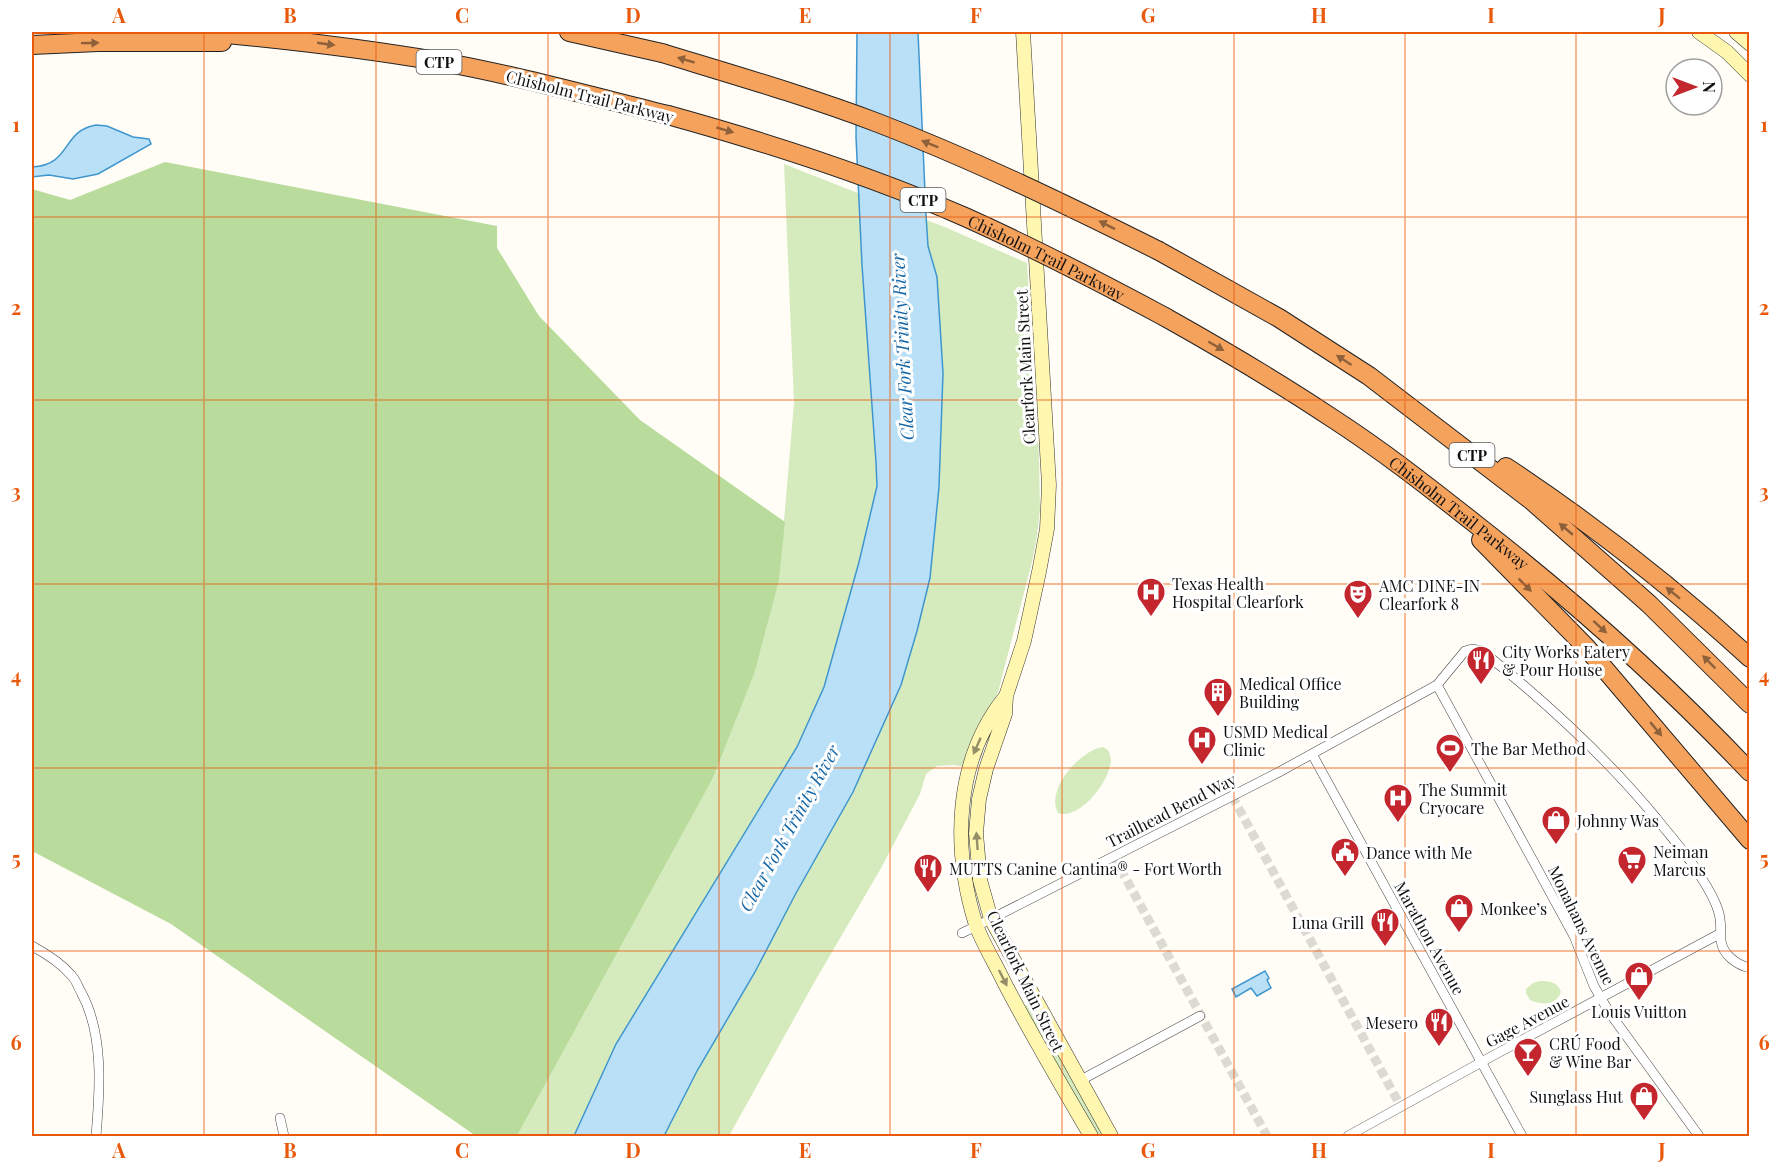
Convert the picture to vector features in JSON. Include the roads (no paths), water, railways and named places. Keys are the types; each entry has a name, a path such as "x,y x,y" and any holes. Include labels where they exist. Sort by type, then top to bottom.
{"highway":[{"name":"Chisholm Trail Parkway","path":"205,32 300,41 438,62 508,76 668,115 793,152 856,174 922,199 1047,255 1165,317 1284,386 1425,483 1536,571 1587,615 1657,680 1749,772"},
{"name":"CTP","path":"569,32 662,53 766,84 887,127 999,173 1160,251 1214,280 1279,318 1369,376 1531,500 1574,536 1685,638 1749,704"},
{"path":"32,45 300,41"},
{"path":"1369,376 1559,502 1702,616 1749,658"},
{"path":"1425,483 1586,647 1749,840"}],"street":[{"name":"Clearfork Main Street","path":"1023,32 1049,485 1047,529 1024,640 1006,696 1005,714 986,769 979,799 976,832 980,880 991,919 1111,1137"},
{"path":"1699,32 1727,52 1749,75"},
{"path":"1736,32 1749,44"},
{"name":"Trailhead Bend Way","path":"962,933 1312,754 1437,685 1460,655 1472,649 1482,651 1537,696 1582,737 1635,794 1692,862 1718,908 1722,921 1721,942 1729,956 1738,964 1749,968"},
{"name":"Monahans Avenue","path":"1437,685 1574,936 1601,999 1699,1137"},
{"name":"Clearfork Main Street","path":"1006,696 996,708 973,754 962,803 961,836 964,875 977,926 1027,1026 1090,1137"},
{"name":"Marathon Avenue","path":"1312,754 1522,1137"},
{"name":"Gage Avenue","path":"1348,1137 1722,933"},
{"path":"32,946 47,954 73,977 90,1007 97,1046 99,1092 96,1137"},
{"path":"1081,1080 1200,1016"},
{"path":"280,1118 284,1137"}],"water":[{"name":"Clear Fork Trinity River","path":"857,32 918,32 928,246 937,277 943,373 939,487 930,578 917,631 901,685 853,792 755,972 697,1071 664,1136 574,1136 616,1044 797,747 824,687 859,562 877,486 856,137"},
{"path":"96,125 107,126 133,137 149,139 151,144 98,174 73,179 49,175 32,177 32,167 45,165 54,160 77,134 85,128"},
{"path":"1265,971 1271,988 1257,996 1251,988 1236,997 1232,989"}],"tunnel":[{"path":"1232,796 1401,1107"},
{"path":"1114,857 1267,1136"}],"place":[{"name":"Texas Health Hospital Clearfork","path":"1151,618"},
{"name":"AMC DINE-IN Clearfork 8","path":"1358,620"},
{"name":"City Works Eatery & Pour House","path":"1481,686"},
{"name":"Medical Office Building","path":"1218,718"},
{"name":"USMD Medical Clinic","path":"1202,766"},
{"name":"The Bar Method","path":"1450,774"},
{"name":"The Summit Cryocare","path":"1398,824"},
{"name":"Johnny Was","path":"1556,846"},
{"name":"Dance with Me","path":"1345,878"},
{"name":"Neiman Marcus","path":"1632,886"},
{"name":"MUTTS Canine Cantina® - Fort Worth","path":"928,894"},
{"name":"Monkee’s","path":"1459,934"},
{"name":"Luna Grill","path":"1385,948"},
{"name":"Louis Vuitton","path":"1639,1002"},
{"name":"Mesero","path":"1439,1048"},
{"name":"CRÚ Food & Wine Bar","path":"1528,1078"},
{"name":"Sunglass Hut","path":"1644,1122"}]}
